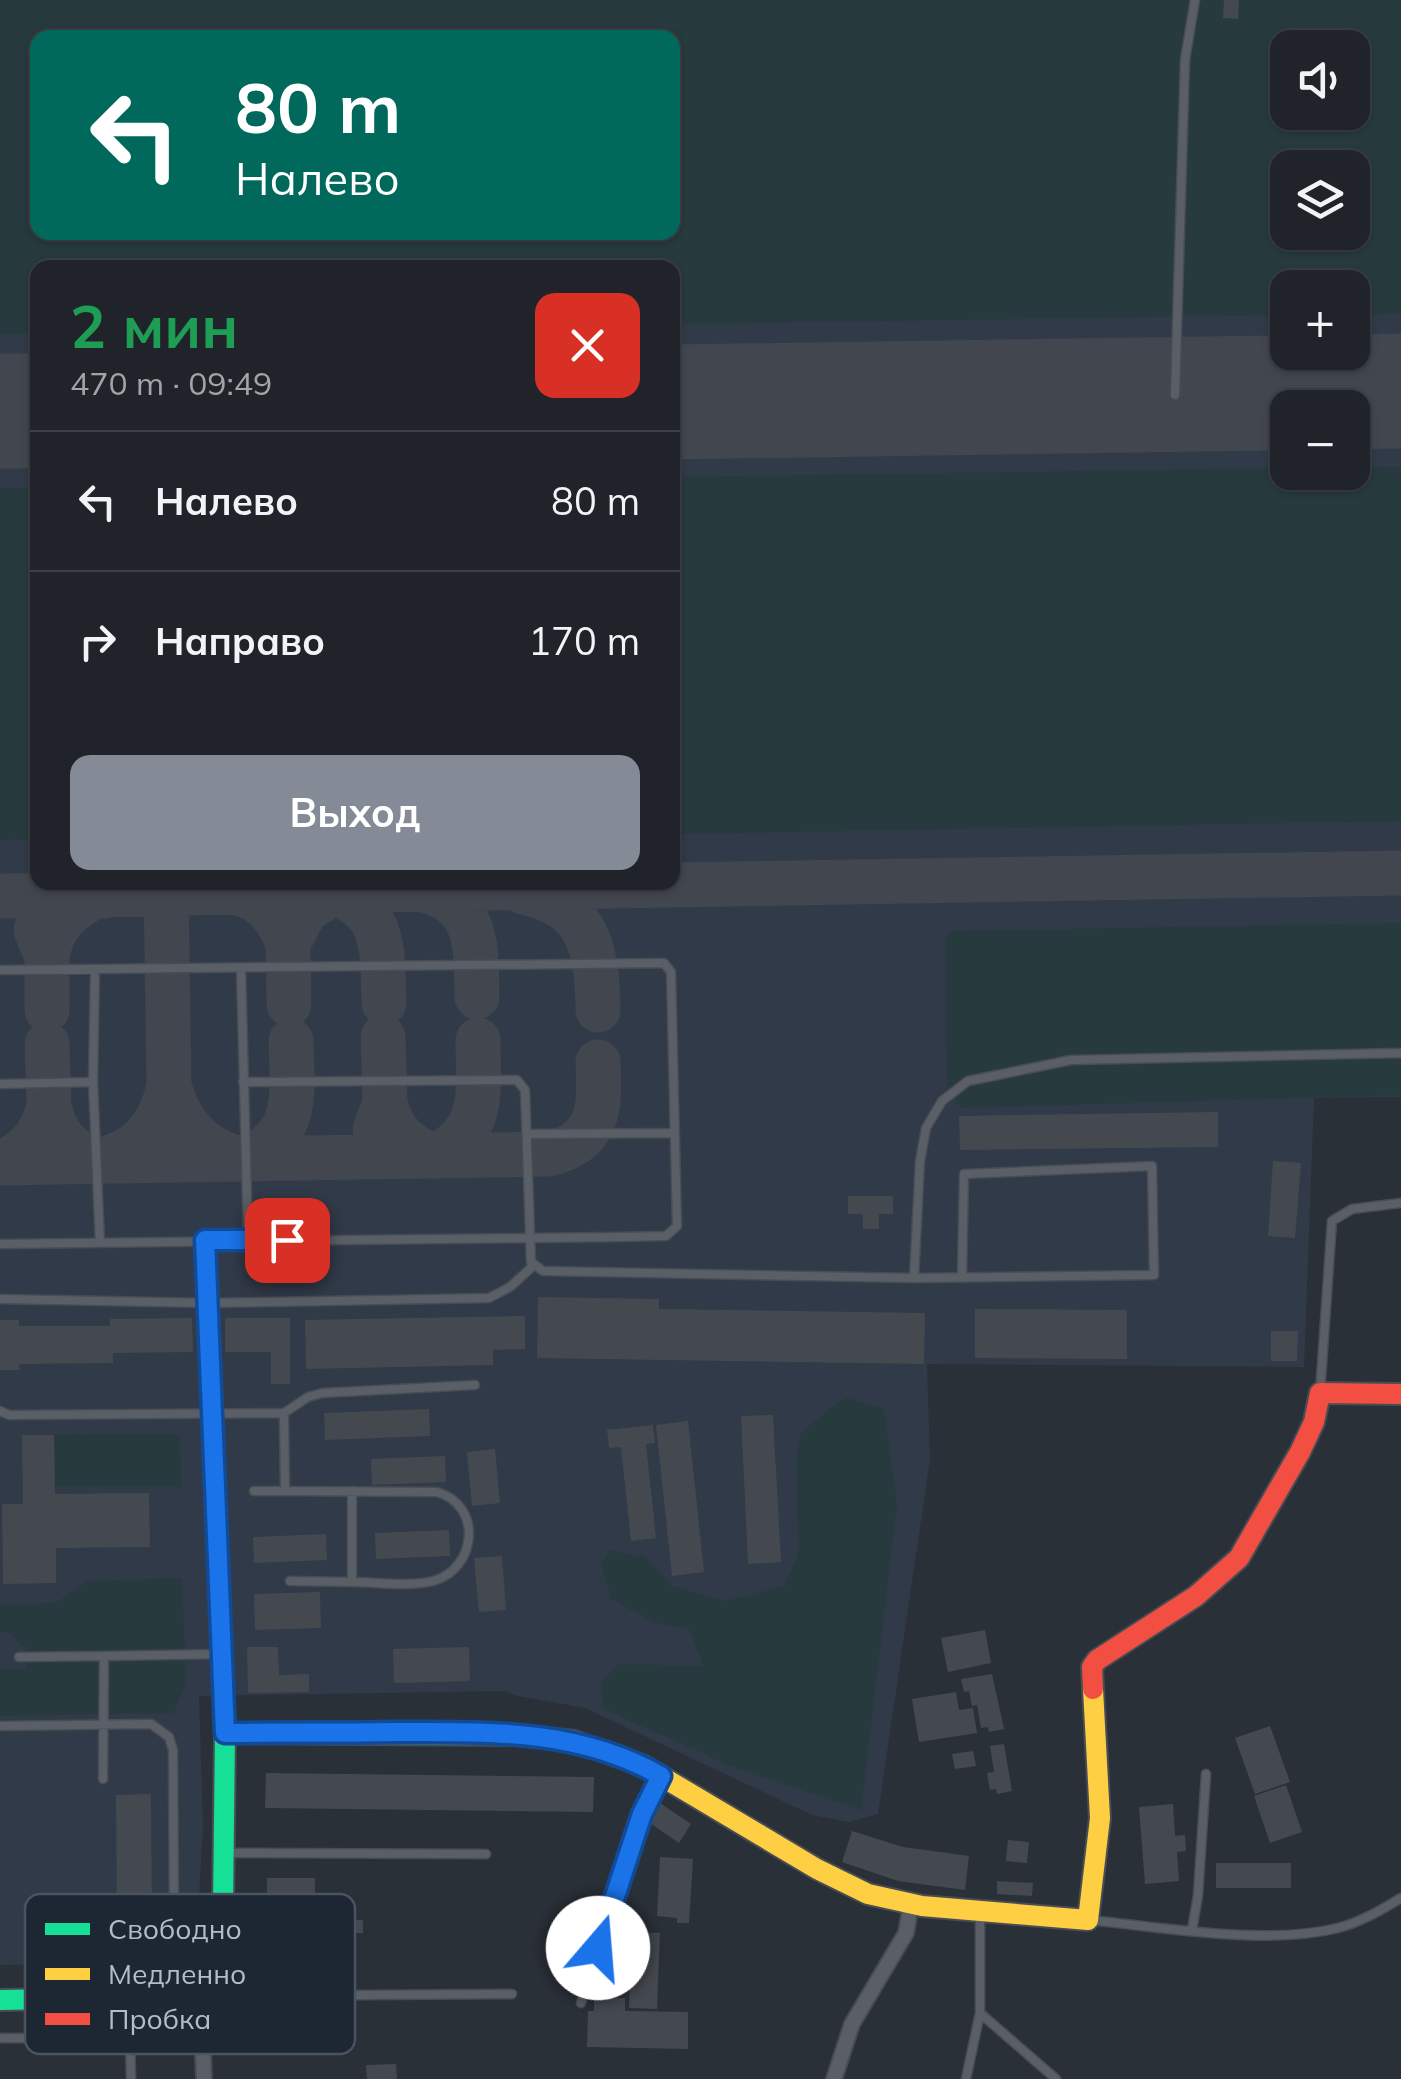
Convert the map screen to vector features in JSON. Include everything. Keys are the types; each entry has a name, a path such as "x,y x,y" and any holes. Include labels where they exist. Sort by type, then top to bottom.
{"street":[{"path":"221,1894 225,1733 491,1732 540,1735 609,1752 661,1776 868,1894 911,1904 1088,1920 1100,1838 1092,1667 1104,1654 1196,1596 1240,1558 1300,1452 1314,1422 1320,1393 1401,1394"},
{"path":"834,2079 852,2024 906,1933 911,1904"},
{"path":"0,2000 25,2000"},
{"path":"204,2079 206,2054"}],"lane":[{"path":"1175,394 1186,60 1196,0"},
{"path":"0,970 664,963 671,972 677,1226 672,1234 529,1238 0,1244"},
{"path":"242,968 248,1239"},
{"path":"95,969 93,1082 100,1243"},
{"path":"914,1278 920,1161 926,1128 942,1101 968,1081 1070,1060 1401,1054"},
{"path":"243,1082 512,1078 522,1084 526,1090 533,1266"},
{"path":"0,1084 93,1082"},
{"path":"528,1134 674,1134"},
{"path":"533,1266 543,1272 914,1278 1154,1275 1152,1166 964,1174 962,1277"},
{"path":"1320,1393 1332,1221 1352,1209 1401,1203"},
{"path":"205,1240 225,1733"},
{"path":"0,1299 208,1303 488,1298 510,1287 533,1266"},
{"path":"0,1411 9,1415 284,1413 322,1393 476,1385"},
{"path":"284,1413 285,1491"},
{"path":"352,1491 352,1582"},
{"path":"254,1492 438,1492 451,1496 470,1522 470,1540 456,1564 431,1582 290,1581"},
{"path":"19,1657 223,1654"},
{"path":"102,1779 104,1656"},
{"path":"0,1726 151,1724 169,1737 174,1750 174,1894"},
{"path":"1192,1930 1206,1774"},
{"path":"581,2004 642,1814 661,1776"},
{"path":"224,1853 486,1854"},
{"path":"1088,1920 1256,1934 1316,1932 1360,1921 1401,1898"},
{"path":"966,2079 980,2013 980,1911"},
{"path":"355,1995 512,1994"},
{"path":"980,2013 1056,2079"},
{"path":"0,2038 25,2038"},
{"path":"130,2054 131,2079"}],"shaded area":[{"path":"0,0 1401,0 1401,1097 1314,1098 1304,1367 927,1364 930,1459 878,1814 849,1822 812,1815 585,1708 505,1691 199,1696 203,1826 199,1894 25,1894 25,1964 0,1965"}],"green space":[{"path":"0,0 1401,0 1401,314 1370,314 1370,270 1270,270 1270,315 680,324 680,260 30,260 30,333 0,334"},
{"path":"1370,467 1401,467 1401,821 680,834 680,477 1270,468 1270,490 1370,490"},
{"path":"0,488 30,488 30,839 0,840"},
{"path":"1401,923 1401,1095 961,1108 947,1086 946,939 953,931"},
{"path":"845,1397 884,1409 897,1504 861,1810 731,1766 604,1709 601,1683 619,1664 704,1666 688,1628 658,1624 612,1600 601,1565 610,1550 645,1557 672,1586 726,1601 784,1586 798,1556 797,1456 801,1433"},
{"path":"180,1434 181,1487 55,1487 54,1435"},
{"path":"182,1578 186,1683 173,1713 0,1716 0,1669 26,1669 27,1649 7,1632 0,1632 0,1604 56,1603 88,1581"}],"building":[{"path":"1224,0 1239,0 1238,19 1223,18"},
{"path":"1218,1112 1218,1147 960,1150 959,1116"},
{"path":"1273,1161 1301,1163 1295,1238 1268,1236"},
{"path":"848,1196 893,1196 893,1214 879,1214 879,1229 863,1229 863,1214 848,1214"},
{"path":"538,1297 659,1299 659,1309 925,1313 924,1364 537,1358"},
{"path":"975,1309 1127,1310 1127,1359 975,1358"},
{"path":"525,1316 525,1349 493,1350 493,1365 306,1369 305,1320"},
{"path":"192,1318 193,1352 113,1353 113,1363 19,1364 20,1370 0,1370 0,1320 19,1320 19,1326 110,1326 110,1319"},
{"path":"225,1318 290,1318 290,1384 271,1384 271,1352 225,1352"},
{"path":"1271,1331 1298,1331 1297,1361 1271,1361"},
{"path":"429,1409 430,1436 325,1440 324,1413"},
{"path":"773,1415 781,1562 748,1564 741,1416"},
{"path":"688,1421 704,1572 672,1576 656,1425"},
{"path":"653,1425 655,1443 646,1444 656,1538 631,1541 621,1447 609,1448 607,1430"},
{"path":"22,1435 54,1435 55,1494 149,1493 150,1547 56,1548 56,1583 3,1584 2,1504 23,1504"},
{"path":"495,1449 500,1503 472,1506 467,1452"},
{"path":"445,1456 446,1482 372,1485 371,1459"},
{"path":"449,1530 450,1556 376,1559 375,1533"},
{"path":"326,1534 327,1560 254,1563 253,1537"},
{"path":"502,1556 506,1610 479,1612 474,1558"},
{"path":"320,1592 321,1628 255,1630 254,1594"},
{"path":"985,1630 991,1663 948,1672 941,1638"},
{"path":"247,1647 278,1647 279,1675 309,1674 309,1692 248,1693"},
{"path":"469,1647 470,1681 394,1683 393,1649"},
{"path":"992,1674 1004,1729 989,1732 988,1727 981,1728 977,1705 972,1706 961,1679"},
{"path":"956,1692 959,1710 973,1708 977,1733 919,1742 912,1699"},
{"path":"1270,1726 1290,1782 1255,1794 1235,1738"},
{"path":"1004,1744 1012,1791 997,1794 996,1789 990,1790 987,1773 994,1772 990,1746"},
{"path":"973,1751 976,1766 955,1769 952,1754"},
{"path":"266,1773 594,1777 593,1812 265,1808"},
{"path":"1286,1785 1302,1832 1270,1843 1254,1796"},
{"path":"151,1794 152,1894 117,1894 116,1795"},
{"path":"657,1801 691,1824 679,1843 644,1819"},
{"path":"1173,1804 1175,1836 1185,1835 1186,1851 1177,1852 1179,1881 1145,1884 1139,1807"},
{"path":"852,1831 903,1847 969,1856 965,1890 898,1881 842,1862"},
{"path":"1008,1840 1029,1842 1027,1863 1006,1861"},
{"path":"660,1857 693,1859 689,1923 657,1916"},
{"path":"1216,1863 1291,1863 1291,1888 1216,1888"},
{"path":"267,1878 315,1878 315,1894 267,1894"},
{"path":"997,1881 1033,1883 1032,1896 997,1894"},
{"path":"355,1920 363,1920 363,1933 355,1933"},
{"path":"632,1932 660,1933 657,2009 629,2008"},
{"path":"594,1997 625,1998 625,2011 688,2012 688,2049 587,2047 588,2011 594,2011"},
{"path":"396,2064 397,2079 367,2079 366,2065"}],"taxiway":[{"path":"680,885 1401,873"},
{"path":"166,890 169,1086"},
{"path":"0,896 365,890"},
{"path":"422,890 439,895 464,915 474,944 477,997"},
{"path":"230,891 251,897 266,908 288,944 306,910 337,891"},
{"path":"327,891 361,908 371,920 381,949 384,1003"},
{"path":"523,892 563,908 585,934 595,968 598,1010"},
{"path":"47,957 53,935 64,918 90,899 100,894 106,896"},
{"path":"36,930 47,957 47,1010"},
{"path":"288,944 289,1004"},
{"path":"375,1130 385,1102 383,1037"},
{"path":"385,1102 396,1129 416,1148 434,1157 451,1146 463,1135 476,1108 478,1040"},
{"path":"0,1161 5,1162 28,1146 43,1125 49,1106 65,1141 97,1161 112,1157 145,1136 160,1114 169,1086 180,1113 196,1135 218,1151 246,1160 264,1149 285,1124 292,1094 291,1041"},
{"path":"47,1044 49,1106"},
{"path":"0,1163 549,1154 579,1140 594,1120 598,1062"}],"runway":[{"path":"680,402 1401,391"},
{"path":"0,411 30,411"}],"traffic: fast":[{"path":"223,1894 225,1733 515,1735"},
{"path":"0,2000 25,2000"}],"traffic: slow":[{"path":"515,1735 574,1741 644,1766 817,1869 868,1894 922,1906 1088,1920 1100,1818 1093,1689"}],"traffic: jam":[{"path":"1093,1689 1092,1667 1097,1660 1196,1596 1239,1558 1300,1452 1314,1422 1320,1393 1401,1394"}],"route":[{"path":"287,1240 205,1240 225,1733 540,1735 574,1741 644,1766 661,1776 642,1814 598,1948"}]}
